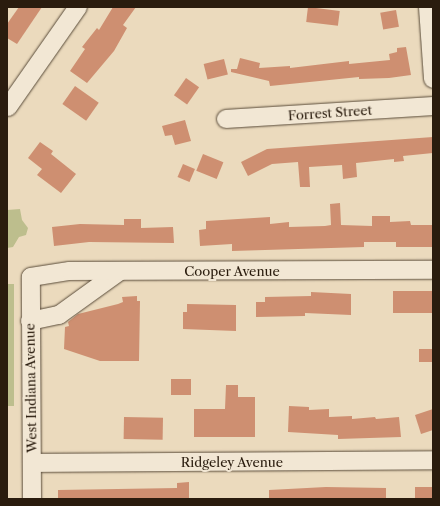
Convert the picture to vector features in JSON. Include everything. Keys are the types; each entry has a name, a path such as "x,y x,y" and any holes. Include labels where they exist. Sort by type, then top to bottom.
{"street":[{"path":"8,107 78,7"},
{"path":"428,7 433,79"},
{"name":"Forrest Street","path":"226,120 433,106"},
{"name":"Cooper Avenue","path":"31,277 46,273 120,271 433,270"},
{"path":"30,321 59,315 120,271"},
{"name":"West Indiana Avenue","path":"31,277 32,499"},
{"name":"Ridgeley Avenue","path":"32,463 433,460"}],"green space":[{"path":"20,209 22,220 28,228 26,235 19,237 13,247 7,248 7,210"},
{"path":"7,284 14,284 14,406 7,406"}],"building":[{"path":"19,7 42,7 17,44 7,38 7,24"},
{"path":"113,7 136,7 123,25 127,28 114,51 87,83 70,71 85,49 82,47 97,28 99,30"},
{"path":"308,7 340,11 338,26 306,22"},
{"path":"396,10 399,27 383,30 380,13"},
{"path":"406,47 411,75 389,78 359,79 359,77 270,86 269,81 231,72 231,69 237,69 240,58 260,63 259,68 290,66 290,68 349,61 349,64 390,60 389,54 397,52 397,48"},
{"path":"224,59 228,75 207,80 204,64"},
{"path":"186,78 199,87 187,104 174,95"},
{"path":"75,86 99,103 86,121 62,104"},
{"path":"185,120 191,141 175,145 172,135 165,136 162,126"},
{"path":"433,137 433,153 403,156 404,161 394,162 394,159 356,163 357,177 343,179 342,165 309,167 310,187 300,187 298,162 272,164 248,176 241,162 267,149"},
{"path":"40,142 53,151 51,154 76,174 61,193 37,175 42,169 28,158"},
{"path":"203,154 223,162 217,179 196,171"},
{"path":"183,164 195,169 189,182 178,177"},
{"path":"340,203 341,225 372,226 372,216 390,216 390,222 410,221 411,225 433,225 433,247 396,247 396,242 364,242 364,247 232,251 232,244 200,246 199,230 206,229 206,221 270,217 270,224 289,222 289,227 325,226 331,225 330,204"},
{"path":"124,219 141,219 141,228 173,227 174,243 89,242 54,246 52,227 80,224 124,225"},
{"path":"393,291 433,291 433,313 393,313"},
{"path":"311,292 351,294 351,315 305,313 305,316 256,317 256,302 265,302 265,297 311,296"},
{"path":"137,296 137,301 140,301 139,361 100,361 64,349 65,327 69,326 68,322 78,314 118,304 123,302 122,297"},
{"path":"187,304 236,305 236,331 183,329 183,312 187,312"},
{"path":"419,349 433,349 433,362 419,362"},
{"path":"171,379 191,379 191,395 171,395"},
{"path":"226,385 238,385 238,397 255,397 255,437 194,437 194,409 225,409"},
{"path":"289,406 309,407 309,410 329,409 329,417 352,416 352,419 375,417 376,419 399,417 401,437 338,439 338,435 288,432"},
{"path":"433,409 433,430 421,434 415,415"},
{"path":"124,417 163,418 163,440 124,439"},
{"path":"189,482 189,499 58,499 58,490 177,488 177,483"},
{"path":"326,487 386,488 386,499 269,499 269,490"},
{"path":"415,487 433,487 433,499 415,499"}]}
